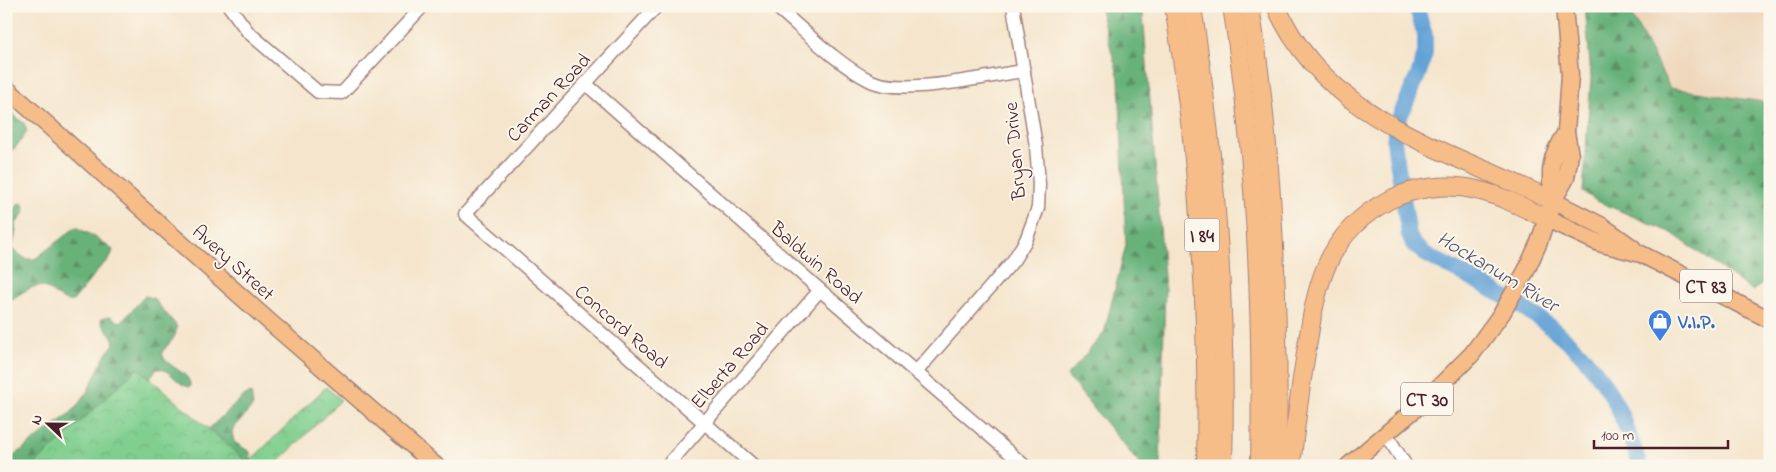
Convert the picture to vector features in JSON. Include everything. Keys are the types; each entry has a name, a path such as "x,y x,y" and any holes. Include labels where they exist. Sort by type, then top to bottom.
{"highway":[{"name":"I 84","path":"1174,6 1191,128 1202,237 1206,334 1206,466"},
{"path":"1192,6 1208,121 1218,223 1224,361 1223,466"},
{"path":"1232,6 1247,112 1258,246 1261,350 1260,466"},
{"path":"1250,6 1263,102 1274,232 1278,344 1277,466"},
{"path":"1276,6 1296,44 1318,72 1340,93 1376,117 1412,136 1552,201"},
{"path":"1291,466 1300,396 1320,278 1333,252 1344,236 1362,218 1387,201 1420,189 1449,187 1478,190 1548,219"}],"main road":[{"name":"CT 30","path":"1348,466 1453,374 1479,346 1498,320 1522,281 1548,219 1552,201 1566,178 1570,155 1566,132 1569,61 1564,6"},
{"name":"Avery Street","path":"6,88 271,323 436,466"},
{"name":"CT 83","path":"1552,201 1602,226 1641,254 1770,320"},
{"name":"CT 83","path":"1548,219 1599,242 1641,254"}],"street":[{"path":"229,6 248,32 318,92 342,93 423,6"},
{"name":"Carman Road","path":"465,214 657,6"},
{"path":"775,6 851,68 870,80 890,87 916,86 1024,71"},
{"name":"Bryan Drive","path":"917,371 1013,261 1026,240 1038,208 1036,146 1013,6"},
{"name":"Baldwin Road","path":"586,84 820,290 1026,466"},
{"name":"Concord Road","path":"465,214 754,466"},
{"name":"Elberta Road","path":"667,466 820,290"},
{"path":"1386,434 1406,466"}],"shaded area":[{"path":"1627,6 1770,6 1770,103 1670,88"}],"green space":[{"path":"1099,6 1141,6 1143,14 1165,290 1160,466 1141,466 1067,376 1104,333 1126,245 1119,78"},
{"path":"1585,6 1627,6 1670,88 1770,103 1770,278 1752,291 1672,233 1597,201 1583,192 1591,77"},
{"path":"9,112 24,123 27,132 16,147 6,154 6,114"},
{"path":"19,203 23,204 25,212 15,225 16,232 12,249 26,259 35,259 76,227 95,237 113,250 110,259 102,265 73,301 63,300 47,288 38,286 25,291 6,303 6,218 12,215"},
{"path":"145,296 153,298 176,325 176,333 162,352 168,362 187,377 190,387 185,386 166,371 157,369 150,377 151,382 52,466 6,466 6,462 73,411 86,394 106,354 114,344 101,319 110,316 119,322 122,321"},
{"path":"138,368 248,463 326,387 341,400 274,466 33,466"},
{"path":"251,393 253,406 232,432 234,442 250,452 251,459 247,466 203,434 245,395"}],"waterway":[{"name":"Hockanum River","path":"1416,6 1425,35 1425,53 1419,73 1396,125 1394,142 1409,235 1413,244 1425,254 1525,309 1571,344 1590,364 1607,388 1626,426 1640,466"}],"place":[{"name":"V.I.P.","path":"1660,342"}]}
